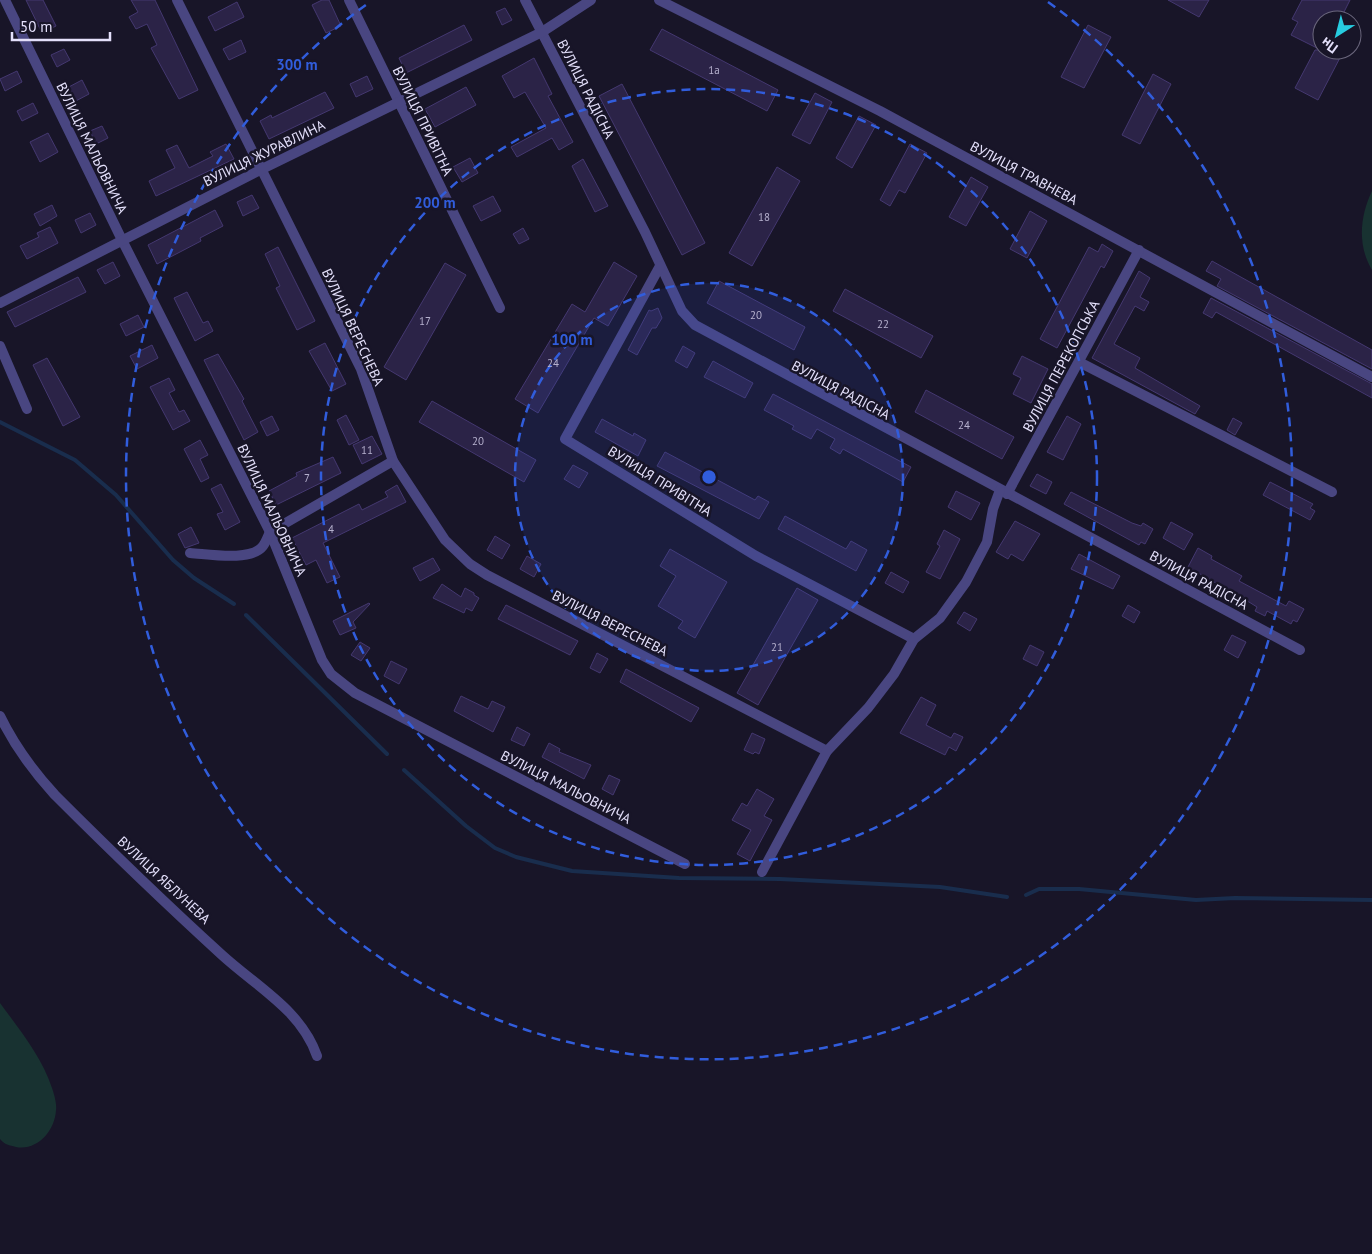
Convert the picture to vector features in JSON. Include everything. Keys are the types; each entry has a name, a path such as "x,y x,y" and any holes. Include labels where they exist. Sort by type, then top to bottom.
{"street":[{"name":"ВУЛИЦЯ МАЛЬОВНИЧА","path":"4,0 122,240 270,532 322,660 341,683 355,693 537,789 685,864"},
{"name":"ВУЛИЦЯ ВЕРЕСНЕВА","path":"177,0 260,170 361,369 393,461 445,540 470,564 827,751"},
{"name":"ВУЛИЦЯ ПРИВІТНА","path":"349,0 500,308"},
{"name":"ВУЛИЦЯ РАДІСНА","path":"526,0 682,311 695,326 1300,650"},
{"path":"542,32 591,0"},
{"name":"ВУЛИЦЯ ТРАВНЕВА","path":"659,0 880,111 1372,377"},
{"name":"ВУЛИЦЯ ЖУРАВЛИНА","path":"0,303 260,170 399,104 542,32"},
{"name":"ВУЛИЦЯ ПЕРЕКОПСЬКА","path":"762,872 827,751 868,708 894,674 914,639 940,618 966,582 987,542 993,509 1079,362 1139,250"},
{"name":"ВУЛИЦЯ ПРИВІТНА","path":"660,266 566,439 756,556 914,639"},
{"path":"0,346 27,409"},
{"path":"1079,362 1332,492"},
{"path":"190,553 238,556 251,554 262,548 270,532 393,461"},
{"name":"ВУЛИЦЯ ЯБЛУНЕВА","path":"0,716 19,750 43,782 223,956 288,1010 311,1038 317,1056"}],"green space":[{"path":"1372,191 1372,270 1364,251 1362,230 1365,210"},
{"path":"0,1003 36,1054 48,1077 56,1102 55,1118 52,1125 44,1138 31,1146 16,1147 0,1139"}],"building":[{"path":"26,0 43,0 56,26 42,33"},
{"path":"131,0 155,0 198,90 179,99 151,48 157,45 147,24 136,29 129,17 138,12"},
{"path":"322,0 329,0 341,26 326,33 312,5"},
{"path":"1168,0 1209,0 1199,17"},
{"path":"1302,0 1350,0 1345,10 1312,10 1312,46 1291,35 1298,22 1292,19"},
{"path":"237,2 244,17 215,31 208,17"},
{"path":"505,8 512,20 502,25 496,12"},
{"path":"464,25 472,40 406,73 399,58"},
{"path":"1088,25 1111,37 1084,88 1061,77"},
{"path":"662,29 778,90 767,111 650,50"},
{"path":"241,40 246,52 229,60 223,49"},
{"path":"64,49 70,60 57,67 51,55"},
{"path":"1312,56 1312,60 1339,60 1318,100 1295,88"},
{"path":"534,58 552,94 548,96 573,142 559,150 552,138 517,157 511,147 546,128 525,92 514,98 502,76"},
{"path":"17,71 22,82 5,91 0,79"},
{"path":"1153,74 1171,84 1140,144 1122,135"},
{"path":"367,76 373,89 356,97 350,84"},
{"path":"82,80 89,94 72,103 65,89"},
{"path":"622,84 705,243 682,255 599,96"},
{"path":"466,87 476,105 435,127 425,109"},
{"path":"325,92 334,108 269,139 260,121 271,115 272,118"},
{"path":"815,93 832,102 810,144 792,135"},
{"path":"33,103 38,113 22,121 17,111"},
{"path":"859,116 876,125 852,168 836,158"},
{"path":"102,126 108,138 96,144 90,131"},
{"path":"48,133 58,152 40,162 30,142"},
{"path":"226,144 234,159 156,196 149,181 175,168 166,150 177,145 189,168 213,156 210,152"},
{"path":"910,144 927,153 905,193 899,190 890,206 880,200"},
{"path":"470,158 478,173 462,182 453,167"},
{"path":"583,159 608,206 595,212 572,166"},
{"path":"777,167 800,181 752,266 729,253"},
{"path":"971,177 988,187 966,226 949,217"},
{"path":"252,195 259,208 243,216 237,202"},
{"path":"493,196 501,211 481,221 473,206"},
{"path":"52,205 57,216 40,226 34,214"},
{"path":"215,210 223,226 200,238 201,241 157,264 148,245"},
{"path":"1030,211 1047,221 1027,258 1010,249"},
{"path":"90,213 96,225 81,233 75,220"},
{"path":"50,227 58,243 27,259 20,246 39,237 37,233"},
{"path":"523,228 529,239 519,244 513,234"},
{"path":"1102,244 1113,251 1104,268 1101,266 1057,348 1040,339 1089,247 1098,252"},
{"path":"278,247 315,321 297,330 276,288 280,286 265,254"},
{"path":"1212,261 1372,350 1372,369 1217,286 1221,279 1206,271"},
{"path":"113,262 120,276 105,284 97,270"},
{"path":"614,262 637,276 608,326 594,318 538,413 515,399 572,304 585,312"},
{"path":"445,263 466,275 406,380 384,367"},
{"path":"1139,271 1150,278 1140,297 1149,302 1144,311 1135,306 1114,344 1140,358 1135,368 1200,406 1195,414 1092,358"},
{"path":"78,277 86,292 15,327 7,312"},
{"path":"719,281 805,327 794,350 707,303"},
{"path":"845,289 933,336 921,358 833,311"},
{"path":"187,292 203,323 208,321 213,331 195,341 174,298"},
{"path":"1211,298 1372,384 1372,398 1216,312 1212,318 1203,313"},
{"path":"658,308 662,318 656,328 652,328 637,355 628,350 649,310"},
{"path":"138,315 144,327 126,336 120,324"},
{"path":"325,343 346,384 332,391 309,351"},
{"path":"152,345 158,358 137,369 130,356"},
{"path":"683,346 695,353 687,368 675,361"},
{"path":"218,354 244,399 242,401 258,432 244,440 204,360"},
{"path":"1022,356 1048,369 1031,403 1013,394 1021,378 1013,374"},
{"path":"47,358 80,417 63,426 33,365"},
{"path":"713,361 753,383 745,398 704,377"},
{"path":"169,378 175,390 169,393 179,412 184,410 190,421 173,430 150,387"},
{"path":"926,390 1014,437 1002,459 915,412"},
{"path":"773,394 911,467 903,482 843,449 840,454 830,448 835,439 817,429 811,439 792,429 794,426 764,410"},
{"path":"432,401 536,460 524,482 419,422"},
{"path":"346,415 359,440 349,445 337,420"},
{"path":"272,416 279,430 267,436 260,422"},
{"path":"1067,416 1081,424 1063,460 1047,452"},
{"path":"1233,418 1242,423 1235,435 1227,430"},
{"path":"602,419 633,436 634,433 646,440 638,456 595,432"},
{"path":"372,436 382,454 362,464 353,445"},
{"path":"200,440 208,455 200,459 209,478 201,482 184,449"},
{"path":"665,452 755,500 758,496 769,502 759,519 657,466"},
{"path":"333,457 341,473 276,505 269,491 297,476 296,473"},
{"path":"573,465 588,473 579,488 564,479"},
{"path":"1037,474 1052,482 1046,494 1030,486"},
{"path":"1270,482 1313,504 1310,508 1315,511 1310,520 1263,495"},
{"path":"221,484 240,522 225,530 217,514 223,512 211,489"},
{"path":"397,485 406,502 323,543 340,577 327,583 316,560 306,565 292,538 359,504 362,510 388,497 385,492"},
{"path":"956,491 980,503 971,520 948,507"},
{"path":"1071,492 1132,523 1141,526 1143,523 1153,529 1145,544 1141,542 1139,545 1064,504"},
{"path":"785,516 846,549 851,541 867,550 856,571 778,529"},
{"path":"1015,521 1040,534 1023,561 1011,554 1008,559 996,552"},
{"path":"1171,522 1193,534 1184,550 1163,538"},
{"path":"191,527 199,543 185,548 178,534"},
{"path":"944,530 960,539 940,579 926,572 940,546 937,544"},
{"path":"495,536 510,545 502,559 487,550"},
{"path":"1198,548 1212,556 1211,559 1242,576 1239,581 1286,606 1289,601 1304,609 1297,622 1293,620 1291,624 1267,611 1265,616 1255,611 1257,607 1188,567"},
{"path":"670,549 727,582 695,638 678,628 683,621 658,606 676,576 660,566"},
{"path":"1079,554 1120,576 1113,589 1071,569"},
{"path":"527,556 541,564 534,577 520,569"},
{"path":"433,558 440,570 420,581 413,568"},
{"path":"891,572 909,582 903,593 885,583"},
{"path":"442,584 461,597 465,588 474,593 479,598 472,611 466,608 464,613 433,598"},
{"path":"797,588 818,600 758,705 737,693"},
{"path":"369,603 353,622 356,628 340,635 333,621"},
{"path":"506,605 578,641 570,655 498,619"},
{"path":"1128,605 1140,612 1134,623 1122,616"},
{"path":"964,612 977,619 970,631 957,623"},
{"path":"1232,635 1246,642 1238,658 1224,650"},
{"path":"360,642 370,648 361,661 351,655"},
{"path":"1030,645 1044,652 1037,666 1023,659"},
{"path":"597,653 608,659 600,673 590,668"},
{"path":"391,661 407,669 399,684 384,676"},
{"path":"626,669 699,708 691,722 620,682"},
{"path":"461,696 488,709 492,701 505,707 493,732 454,711"},
{"path":"921,697 936,705 926,725 951,738 954,733 963,737 956,751 949,747 945,755 900,733"},
{"path":"517,727 530,734 524,746 511,740"},
{"path":"752,733 765,739 759,754 755,752 753,754 744,750"},
{"path":"549,743 560,749 559,752 591,765 584,779 542,757"},
{"path":"609,775 620,780 613,795 602,789"},
{"path":"757,789 774,799 764,816 772,820 750,861 737,854 751,830 732,820 742,803 747,806"}],"waterway":[{"path":"0,422 75,460 116,495 173,560 194,578 234,604"},
{"path":"246,615 387,754"},
{"path":"404,770 466,826 495,848 516,857 572,871 679,878 780,879 940,887 1007,897"},
{"path":"1026,895 1039,889 1079,889 1196,900 1235,898 1372,900"}]}
